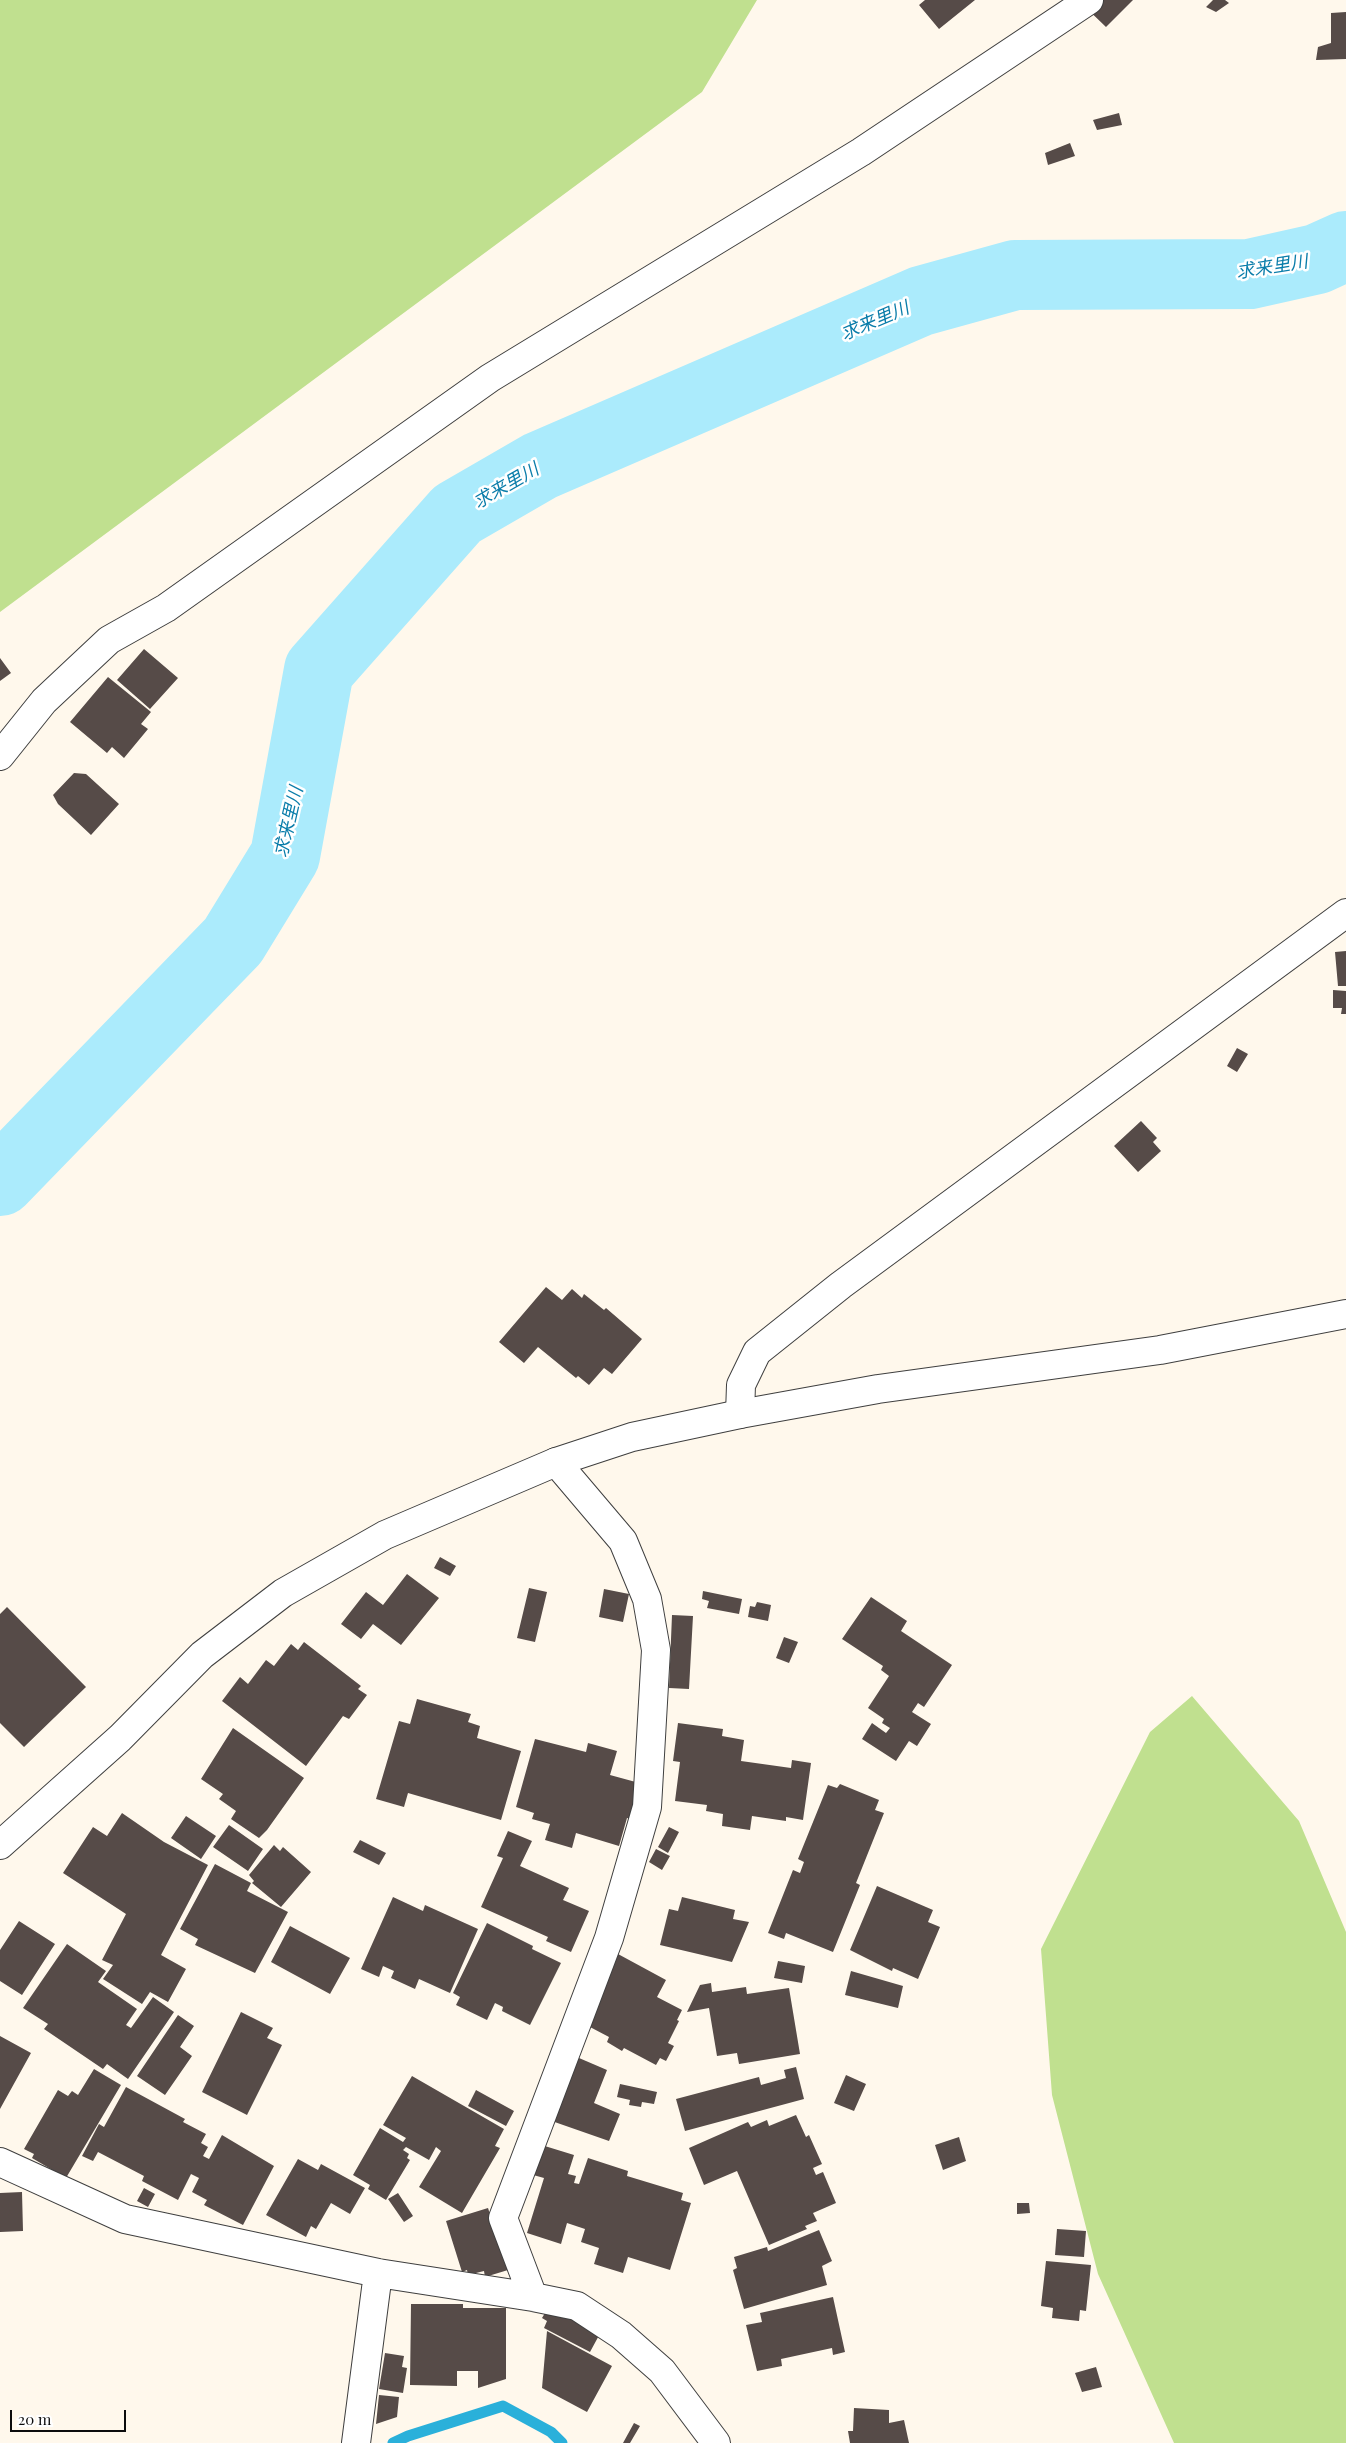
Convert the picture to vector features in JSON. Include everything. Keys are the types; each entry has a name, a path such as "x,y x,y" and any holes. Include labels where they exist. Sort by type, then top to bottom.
{"street":[{"path":"0,756 44,701 109,640 166,608 490,378 861,152 1089,0"},
{"path":"740,1414 741,1385 757,1352 841,1285 1000,1170 1346,913"},
{"path":"0,1845 120,1738 202,1655 283,1594 385,1535 556,1462 632,1436 740,1414 878,1389 1160,1350 1346,1314"},
{"path":"533,2297 503,2218 609,1938 647,1807 656,1650 647,1599 623,1541 556,1462"},
{"path":"0,2162 125,2219 378,2273 533,2297 577,2306 621,2335 662,2371 716,2443"},
{"path":"356,2443 378,2273"}],"green space":[{"path":"0,0 757,0 702,92 0,612"},
{"path":"1192,1696 1299,1821 1346,1932 1346,2443 1174,2443 1098,2274 1052,2095 1041,1949 1150,1732"}],"building":[{"path":"925,0 975,0 939,29 919,5"},
{"path":"1078,0 1133,0 1106,27"},
{"path":"1213,0 1225,0 1229,3 1216,12 1206,7"},
{"path":"1346,12 1346,59 1316,60 1318,47 1331,43 1331,13"},
{"path":"1119,113 1122,125 1097,130 1093,120"},
{"path":"1070,143 1075,156 1048,165 1045,153"},
{"path":"144,649 178,678 150,709 117,680"},
{"path":"0,658 11,673 0,681"},
{"path":"108,677 151,712 141,724 148,729 124,758 112,747 107,753 70,722"},
{"path":"74,773 86,774 119,804 91,835 58,804 53,795"},
{"path":"1346,951 1346,986 1338,986 1335,952"},
{"path":"1333,990 1346,991 1346,1014 1341,1014 1342,1008 1333,1008"},
{"path":"1237,1048 1248,1054 1237,1072 1227,1066"},
{"path":"1141,1121 1157,1138 1153,1142 1161,1151 1138,1172 1114,1146"},
{"path":"546,1287 562,1300 572,1289 582,1298 584,1294 604,1310 606,1308 642,1339 612,1374 604,1368 589,1385 578,1376 576,1378 538,1347 524,1363 499,1342"},
{"path":"440,1557 456,1566 450,1576 434,1568"},
{"path":"407,1574 439,1598 401,1645 373,1624 361,1639 341,1624 366,1592 383,1605"},
{"path":"529,1588 547,1592 535,1642 517,1638"},
{"path":"604,1589 629,1594 623,1622 599,1617"},
{"path":"703,1591 742,1599 739,1614 707,1608 709,1601 702,1599"},
{"path":"871,1597 907,1621 901,1631 952,1665 924,1707 918,1703 912,1712 931,1724 917,1746 909,1741 896,1761 862,1739 872,1723 886,1733 890,1728 882,1723 884,1719 868,1708 889,1676 881,1670 883,1666 842,1639"},
{"path":"757,1602 771,1605 768,1621 748,1617 750,1606 755,1607"},
{"path":"7,1607 86,1687 24,1747 0,1723 0,1614"},
{"path":"672,1615 693,1616 689,1689 669,1688"},
{"path":"784,1637 798,1642 789,1663 776,1658"},
{"path":"304,1642 361,1686 358,1689 367,1695 349,1719 343,1716 306,1766 222,1701 240,1677 248,1684 266,1660 274,1666 291,1644 298,1650"},
{"path":"417,1699 471,1714 468,1722 480,1726 477,1738 521,1751 501,1820 408,1793 404,1807 376,1799 399,1721 410,1724"},
{"path":"678,1723 723,1729 722,1736 744,1740 741,1761 791,1768 792,1760 811,1763 803,1820 786,1817 786,1821 752,1816 750,1830 722,1826 723,1814 706,1811 707,1805 675,1801 680,1762 673,1761"},
{"path":"233,1728 304,1778 267,1830 259,1838 231,1819 236,1811 219,1799 223,1794 201,1779"},
{"path":"535,1739 586,1752 588,1743 617,1751 610,1775 643,1784 633,1820 627,1818 619,1846 576,1833 572,1848 545,1840 550,1824 532,1819 534,1813 516,1807"},
{"path":"840,1784 879,1800 875,1810 884,1813 856,1883 860,1885 833,1952 786,1933 784,1939 768,1933 793,1870 800,1873 804,1862 798,1859 828,1785 837,1788"},
{"path":"122,1813 164,1842 208,1865 161,1955 186,1969 168,2002 150,1992 142,2004 103,1979 113,1965 102,1960 126,1914 63,1873 93,1827 107,1836"},
{"path":"186,1816 216,1836 201,1859 171,1838"},
{"path":"229,1825 263,1849 248,1871 213,1847"},
{"path":"669,1827 679,1832 668,1853 658,1847"},
{"path":"508,1831 532,1841 520,1866 569,1888 563,1900 589,1911 571,1952 546,1941 548,1937 481,1907 503,1858 497,1856"},
{"path":"360,1840 386,1853 379,1865 353,1852"},
{"path":"274,1845 280,1851 283,1847 311,1872 281,1907 252,1883 254,1881 249,1875"},
{"path":"656,1849 670,1856 662,1870 649,1862"},
{"path":"215,1864 251,1883 247,1891 288,1912 255,1973 195,1945 198,1939 180,1929"},
{"path":"877,1886 933,1910 928,1922 940,1927 918,1979 893,1968 892,1971 850,1950"},
{"path":"393,1897 423,1911 425,1905 478,1929 450,1993 419,1979 415,1989 391,1978 394,1971 383,1966 379,1977 361,1969"},
{"path":"682,1897 735,1910 733,1919 749,1922 732,1962 660,1945 669,1909 678,1911"},
{"path":"19,1921 55,1944 22,1995 0,1981 0,1950"},
{"path":"487,1923 533,1946 532,1949 561,1963 530,2025 502,2011 503,2007 495,2003 487,2020 456,2005 460,1997 453,1993"},
{"path":"290,1926 350,1958 330,1994 271,1962"},
{"path":"67,1944 106,1971 98,1982 137,2009 126,2025 131,2028 153,1997 174,2012 128,2079 107,2064 103,2069 44,2029 48,2024 23,2008"},
{"path":"618,1954 666,1980 657,1997 682,2010 677,2020 679,2021 668,2043 674,2046 666,2061 660,2058 656,2065 624,2048 622,2051 607,2042 609,2037 590,2027 578,2030"},
{"path":"778,1961 805,1966 802,1983 774,1978"},
{"path":"851,1971 903,1986 898,2008 845,1995"},
{"path":"711,1983 712,1992 746,1987 747,1994 789,1988 800,2054 739,2064 737,2053 717,2056 709,2008 687,2012 700,1985"},
{"path":"241,2012 273,2028 267,2038 282,2045 247,2115 202,2092"},
{"path":"178,2015 194,2026 180,2047 192,2056 165,2095 137,2076"},
{"path":"0,2036 31,2053 0,2109"},
{"path":"572,2055 607,2070 594,2103 620,2114 609,2141 546,2119"},
{"path":"796,2067 804,2099 685,2131 676,2099 759,2077 761,2085 786,2078 784,2070"},
{"path":"94,2069 121,2085 66,2178 32,2158 34,2154 24,2149 58,2090 68,2096 72,2091 78,2095"},
{"path":"846,2075 866,2084 854,2111 834,2103"},
{"path":"412,2076 504,2129 495,2146 500,2148 462,2213 419,2187 441,2151 436,2147 429,2160 406,2147 403,2150 409,2154 407,2158 410,2160 386,2200 368,2189 370,2185 353,2175 380,2128 403,2142 406,2138 383,2125"},
{"path":"620,2084 657,2092 654,2104 642,2102 641,2107 629,2105 630,2100 617,2097"},
{"path":"126,2087 185,2119 183,2122 206,2134 201,2143 208,2147 203,2156 209,2159 222,2135 274,2166 243,2225 204,2205 207,2200 192,2192 199,2178 191,2174 178,2200 142,2181 144,2176 98,2152 93,2161 82,2156 99,2124 104,2127"},
{"path":"476,2090 514,2111 506,2126 468,2106"},
{"path":"796,2115 806,2137 809,2135 822,2164 813,2168 816,2175 823,2172 836,2203 813,2213 817,2221 805,2226 807,2229 769,2245 737,2171 704,2185 689,2148 748,2122 751,2127 767,2120 769,2126"},
{"path":"959,2137 966,2161 943,2170 935,2145"},
{"path":"535,2143 574,2155 568,2174 576,2176 574,2183 579,2184 588,2158 628,2171 627,2176 683,2193 681,2200 691,2203 670,2270 628,2257 623,2273 594,2264 599,2248 581,2242 585,2229 567,2223 561,2244 527,2233 544,2178 526,2173"},
{"path":"298,2159 318,2170 321,2164 365,2188 350,2214 331,2203 316,2229 311,2226 306,2237 266,2215"},
{"path":"144,2188 155,2194 148,2207 137,2201"},
{"path":"22,2192 23,2231 0,2232 0,2193"},
{"path":"398,2193 413,2216 404,2222 388,2199"},
{"path":"1017,2203 1029,2203 1030,2213 1017,2214"},
{"path":"488,2208 508,2270 485,2277 484,2271 468,2275 467,2270 462,2272 446,2221"},
{"path":"1057,2229 1086,2231 1084,2257 1055,2255"},
{"path":"819,2230 832,2261 822,2266 827,2285 744,2309 733,2270 737,2268 734,2257 767,2247 768,2251"},
{"path":"1046,2261 1091,2265 1086,2311 1080,2310 1079,2321 1052,2318 1053,2308 1041,2306"},
{"path":"833,2297 845,2352 833,2355 832,2348 781,2359 782,2366 757,2371 746,2325 762,2322 760,2313"},
{"path":"411,2304 463,2304 463,2308 506,2308 506,2379 478,2388 478,2371 457,2371 457,2386 410,2385"},
{"path":"548,2308 603,2328 590,2352 544,2328 547,2321 542,2318"},
{"path":"547,2331 612,2366 587,2412 542,2388"},
{"path":"385,2353 404,2356 402,2367 407,2368 403,2393 379,2389"},
{"path":"1096,2367 1102,2387 1082,2392 1075,2373"},
{"path":"379,2395 399,2397 397,2417 376,2424"},
{"path":"854,2408 889,2410 889,2423 904,2420 909,2443 850,2443 848,2431 853,2431"},
{"path":"634,2423 640,2426 630,2443 623,2443"}],"waterway":[{"name":"求来里川","path":"0,1181 233,941 285,856 319,670 457,514 540,466 921,301 1015,275 1250,274 1317,259 1346,246"},
{"path":"393,2443 408,2436 503,2406 551,2432 562,2443"}]}
